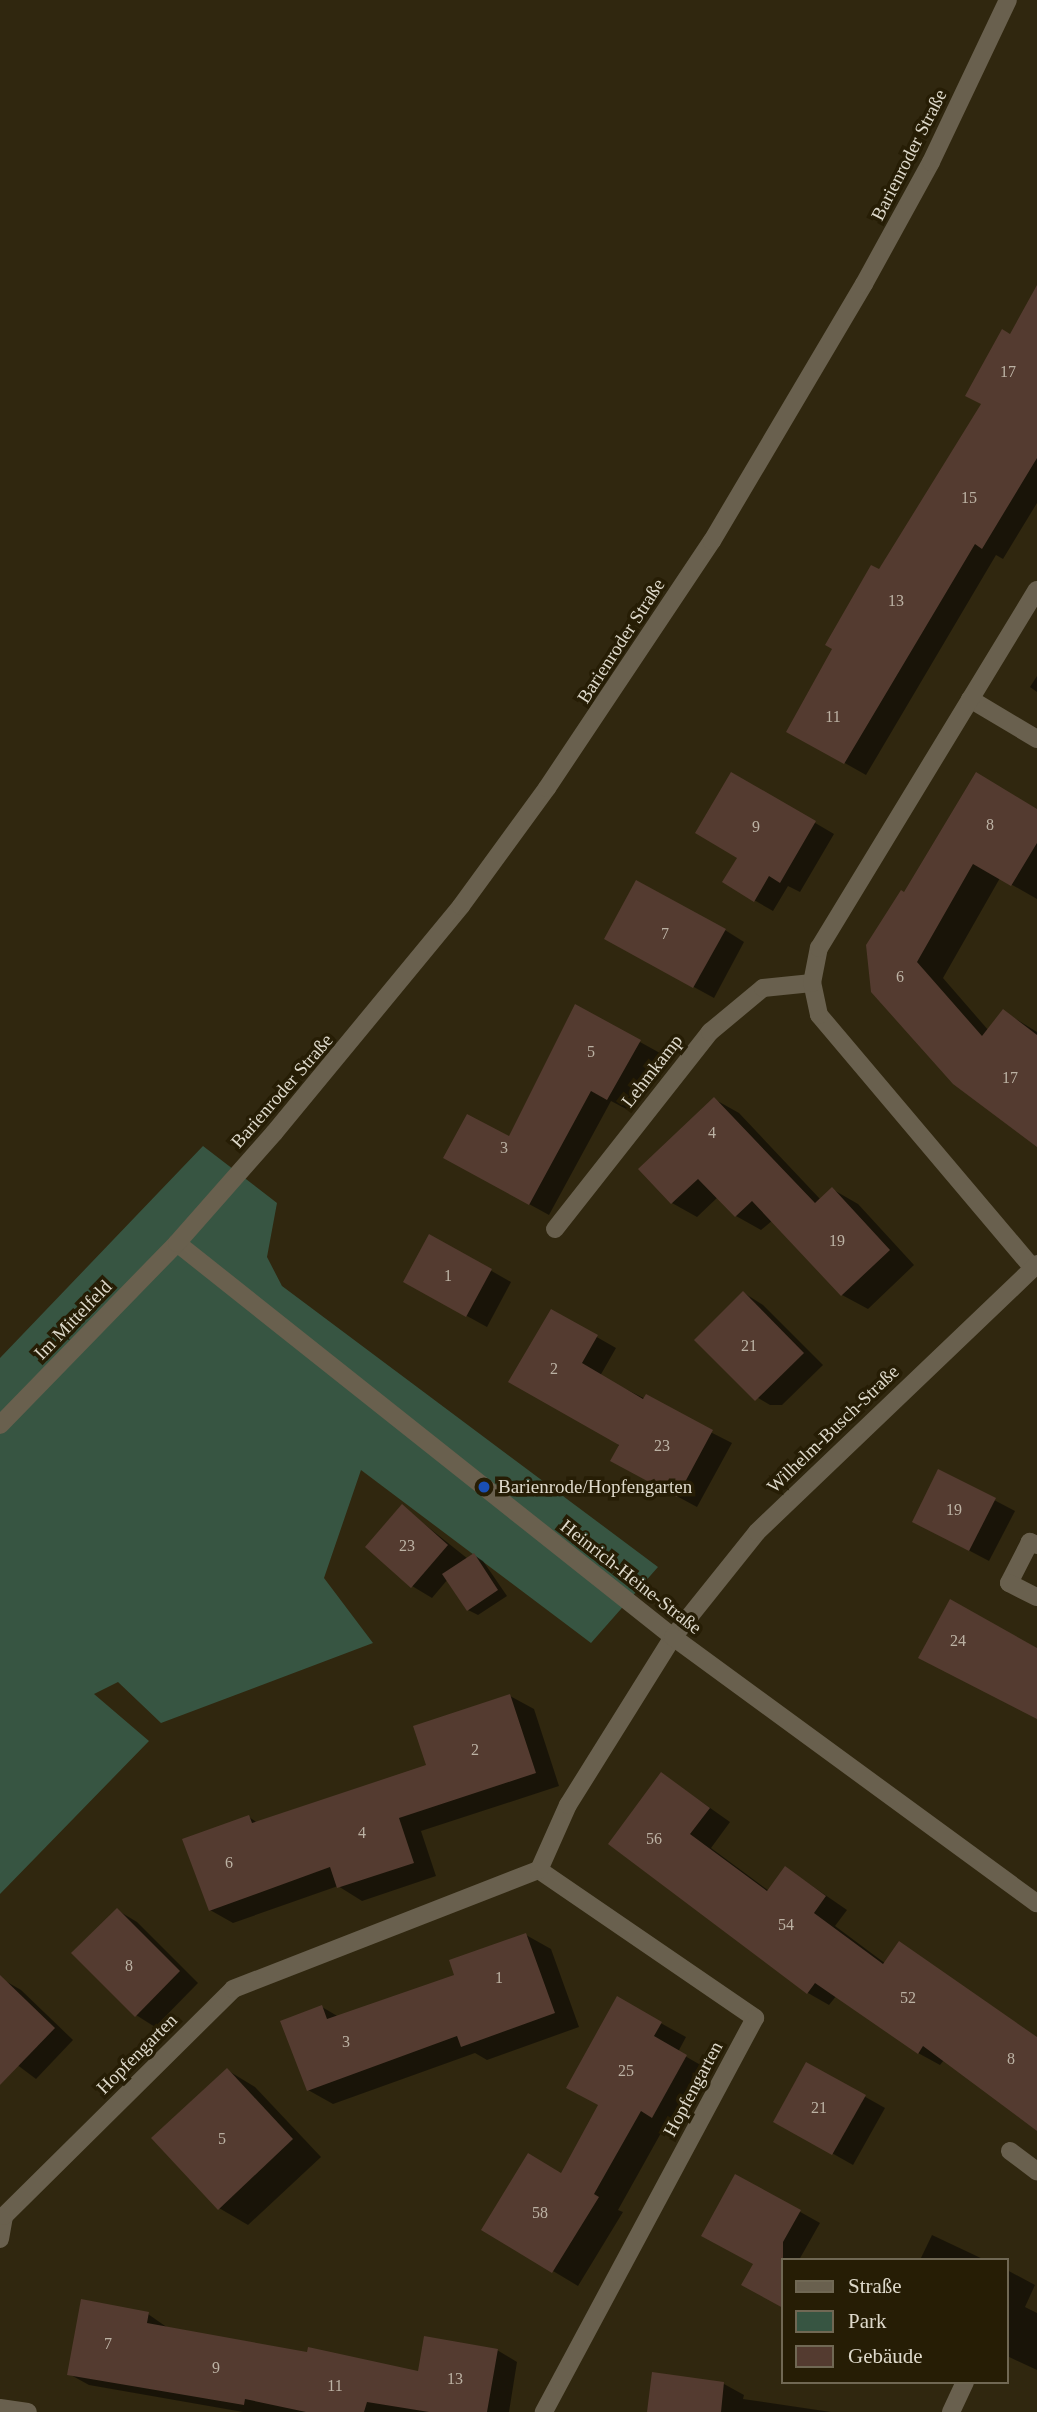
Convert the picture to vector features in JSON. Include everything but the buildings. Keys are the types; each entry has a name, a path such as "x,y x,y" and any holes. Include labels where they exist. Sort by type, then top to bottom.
{"street":[{"name":"Barienroder Straße","path":"177,1243 371,1019 461,906 631,667 712,541 864,284 931,162 1008,0"},
{"path":"1035,1265 819,1016 812,984 819,947 1037,590"},
{"path":"970,699 1037,738"},
{"name":"Lehmkamp","path":"555,1229 710,1032 763,988 812,984"},
{"name":"Im Mittelfeld","path":"0,1425 177,1243"},
{"name":"Heinrich-Heine-Straße","path":"177,1243 673,1637 1037,1903"},
{"name":"Wilhelm-Busch-Straße","path":"673,1637 757,1532 1035,1265"},
{"path":"1037,1545 1030,1542 1009,1583 1037,1597"},
{"path":"539,1870 568,1805 673,1637"},
{"name":"Hopfengarten","path":"0,2239 4,2216 233,1989 539,1870 755,2018 544,2412"},
{"path":"1010,2151 1037,2171"},
{"path":"951,2412 964,2384"},
{"path":"0,2408 28,2412"}],"green space":[{"path":"203,1146 277,1203 267,1257 282,1286 658,1567 591,1643 361,1470 324,1578 373,1643 161,1723 118,1682 94,1694 149,1741 0,1894 0,1358"}],"place":[{"name":"Barienrode/Hopfengarten","path":"484,1487"}]}
